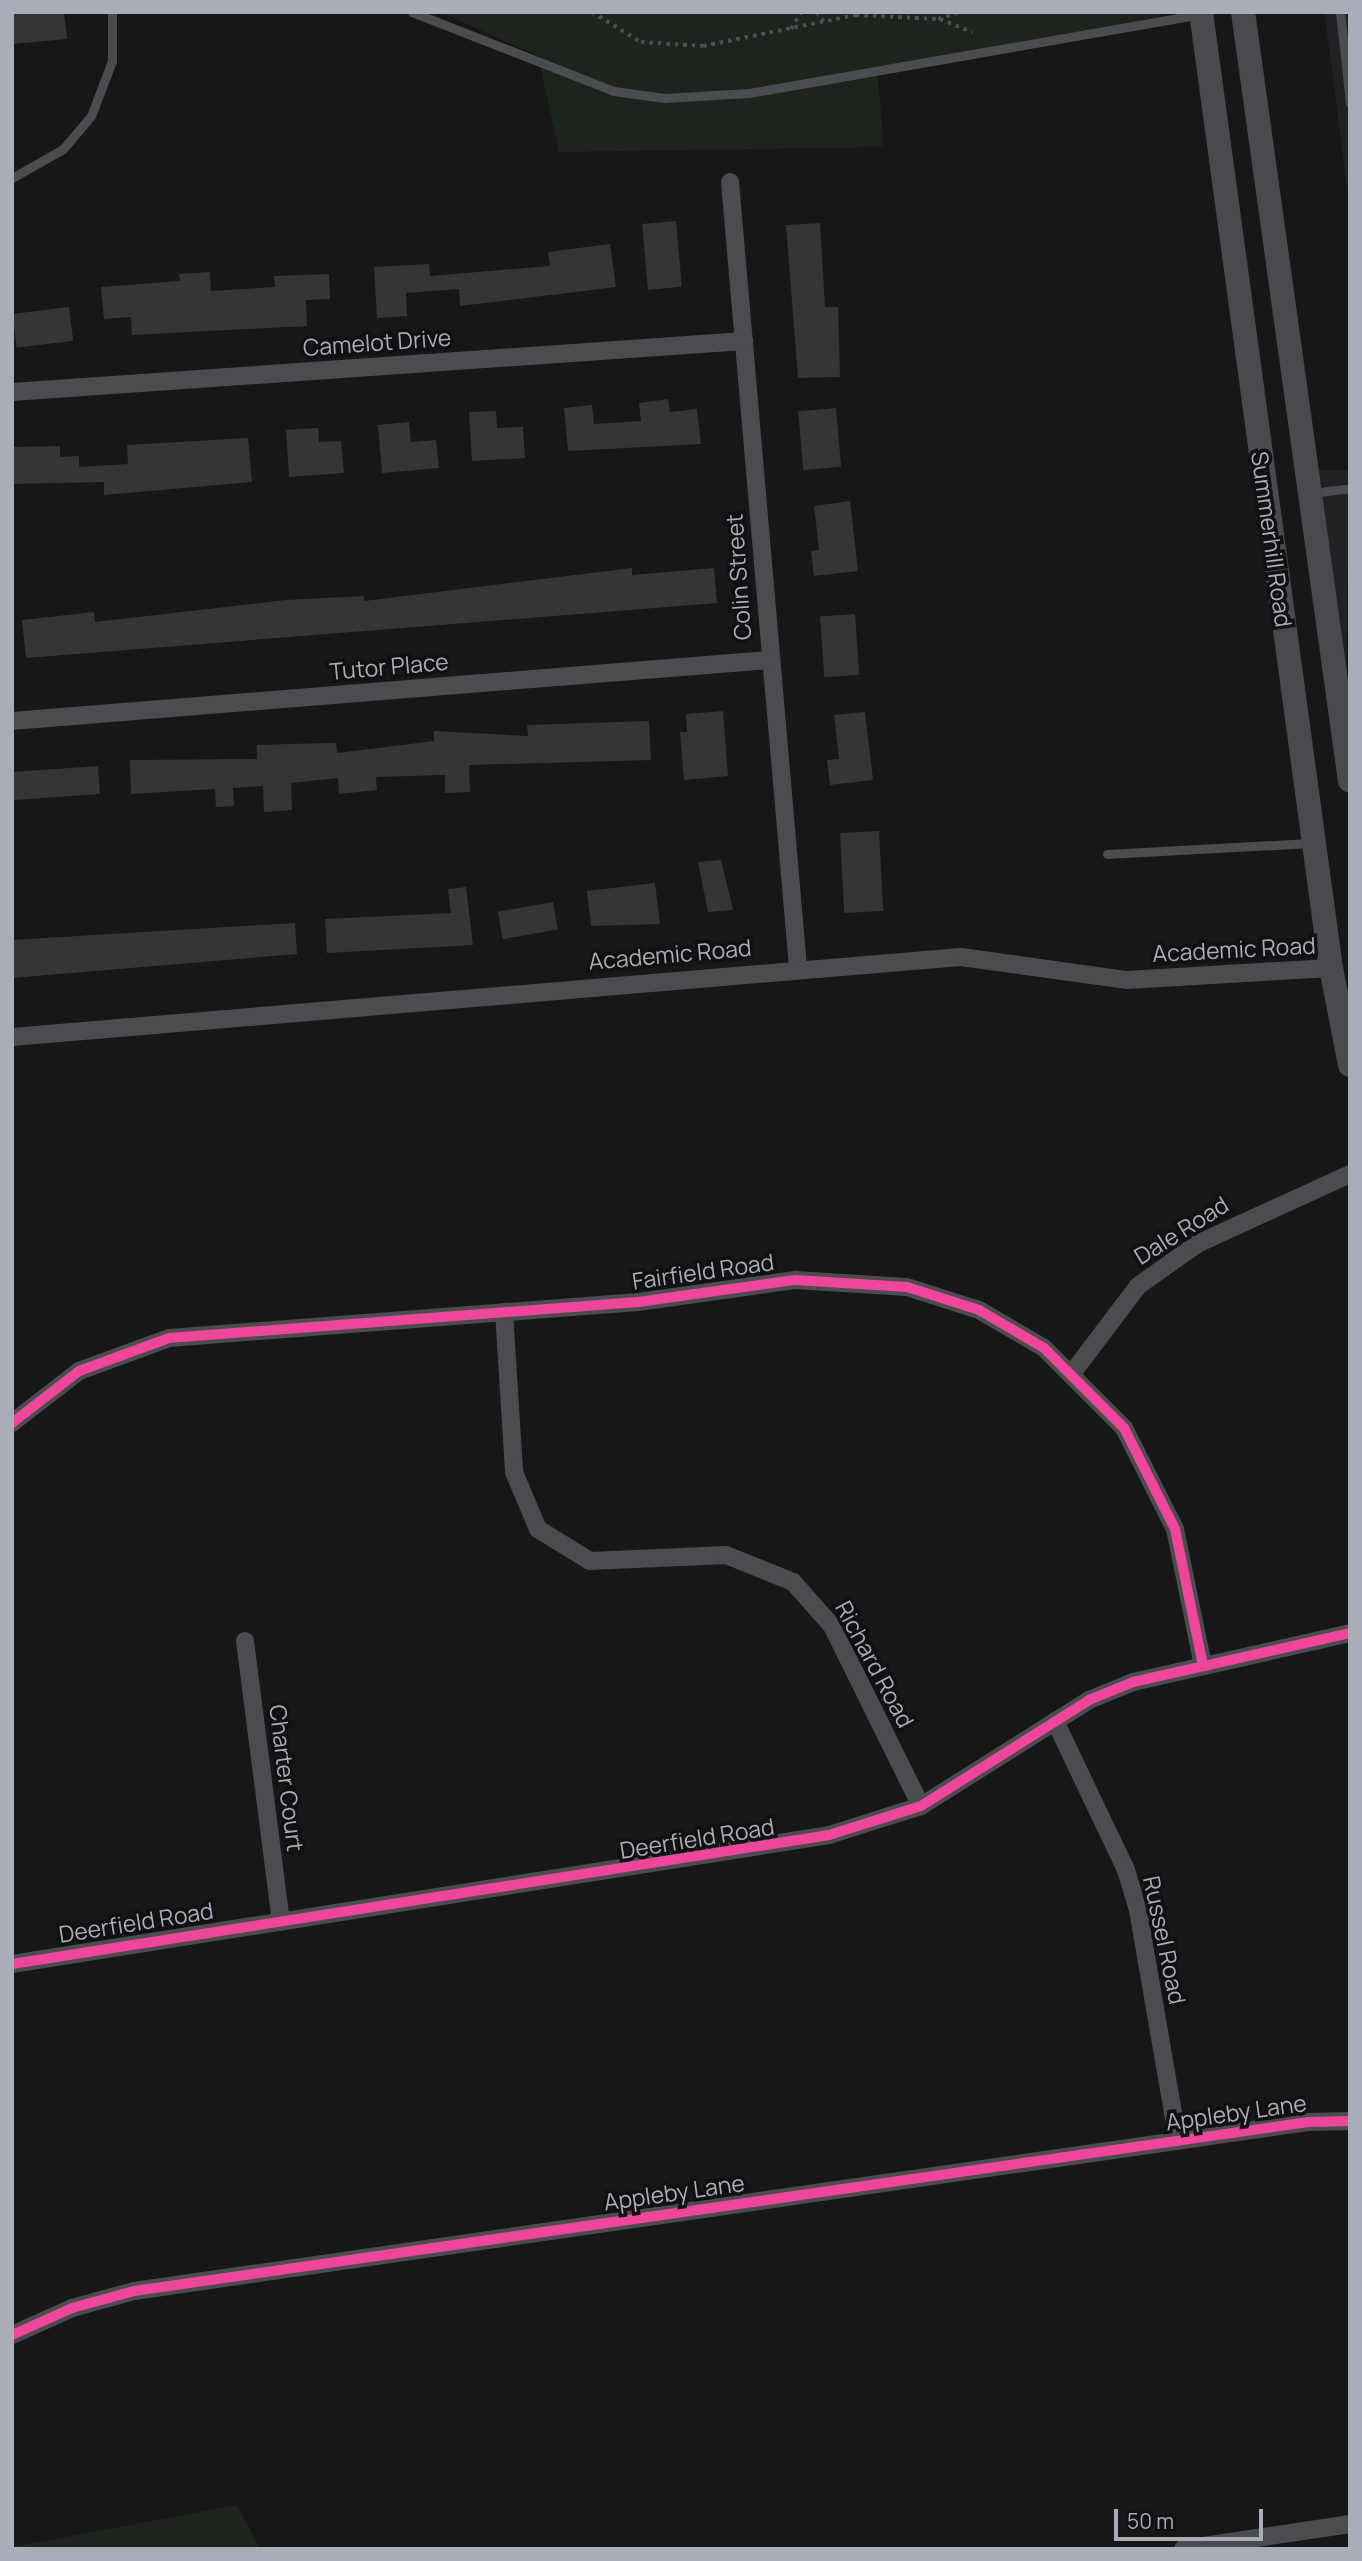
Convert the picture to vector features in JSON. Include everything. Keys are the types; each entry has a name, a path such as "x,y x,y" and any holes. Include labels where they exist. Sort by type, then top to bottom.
{"street":[{"name":"Summerhill Road","path":"1243,12 1350,781"},
{"path":"1248,49 1256,12"},
{"name":"Summerhill Road","path":"1201,13 1331,968 1350,1065"},
{"name":"Colin Street","path":"730,182 769,660 798,967"},
{"name":"Camelot Drive","path":"12,393 744,341"},
{"name":"Tutor Place","path":"12,721 769,660"},
{"name":"Academic Road","path":"12,1037 798,967 961,957 1127,980 1331,968"},
{"name":"Dale Road","path":"1073,1372 1138,1286 1177,1258 1240,1221 1350,1174"},
{"name":"Fairfield Road","path":"14,1417 79,1371 169,1338 638,1302 795,1280 870,1280 979,1310 1073,1372 1124,1428 1161,1494 1184,1566 1203,1665"},
{"name":"Richard Road","path":"504,1311 514,1472 538,1529 590,1561 726,1555 793,1582 832,1626 921,1805"},
{"name":"Deerfield Road","path":"12,1964 771,1849 921,1805 1055,1721 1133,1682 1350,1633"},
{"name":"Charter Court","path":"245,1641 281,1922"},
{"name":"Russel Road","path":"1055,1721 1126,1870 1138,1910 1178,2141"},
{"name":"Appleby Lane","path":"12,2335 134,2291 1178,2141 1350,2121"},
{"path":"1183,2549 1239,2545 1350,2524"}],"lane":[{"path":"12,178 63,149 91,116 112,61 112,12"},
{"path":"412,12 614,91 665,98 749,93 1201,13"},
{"path":"1340,12 1350,102"},
{"path":"1311,493 1350,488"},
{"path":"1107,854 1314,843"}],"path":[{"path":"592,12 641,41 703,46 856,15 938,19 974,32"},
{"path":"791,29 801,12"},
{"path":"817,12 824,22"},
{"path":"938,19 960,12"}],"shaded area":[{"path":"440,12 1159,12 1160,24 877,69 884,147 559,152 538,56"},
{"path":"1326,12 1350,12 1350,211 1325,17"},
{"path":"1319,470 1350,470 1346,674"},
{"path":"237,2505 260,2549 12,2549 12,2547"}],"building":[{"path":"12,12 64,12 67,39 12,44"},
{"path":"676,221 682,287 648,290 642,224"},
{"path":"820,223 825,307 838,307 840,377 798,378 786,225"},
{"path":"610,244 616,287 460,306 459,289 406,293 407,316 377,318 374,267 429,264 430,276 550,266 548,252"},
{"path":"210,272 211,291 275,287 274,276 329,274 330,299 306,300 307,326 132,335 131,317 104,319 101,287 180,281 179,274"},
{"path":"69,307 73,341 17,348 12,314"},
{"path":"668,399 670,412 697,409 701,444 568,451 564,408 592,405 594,424 641,421 639,403"},
{"path":"836,408 841,467 803,470 798,411"},
{"path":"496,411 497,428 523,427 525,458 472,461 469,412"},
{"path":"409,422 411,442 436,440 439,468 382,473 378,425"},
{"path":"318,428 319,442 341,441 344,473 289,477 286,430"},
{"path":"248,438 252,482 104,495 104,482 12,484 12,447 60,446 60,457 79,456 79,467 128,464 127,445"},
{"path":"850,501 858,571 814,576 811,551 819,550 814,506"},
{"path":"632,568 632,575 714,568 717,603 26,658 22,620 94,612 95,622 286,600 364,596 364,601"},
{"path":"855,614 859,675 824,677 820,616"},
{"path":"723,711 728,776 684,780 680,732 687,732 686,714"},
{"path":"865,712 873,780 830,785 827,760 839,759 834,715"},
{"path":"649,721 651,760 469,765 470,792 445,793 445,775 376,777 377,790 339,794 338,778 291,783 292,810 264,812 263,786 233,788 234,806 216,807 215,789 131,794 130,760 257,759 257,745 336,743 337,753 434,741 434,731 528,736 527,725"},
{"path":"98,766 100,794 14,800 12,772"},
{"path":"879,831 883,911 844,913 840,833"},
{"path":"721,860 733,910 708,912 698,862"},
{"path":"655,883 660,924 591,926 587,891"},
{"path":"466,887 473,945 327,953 325,919 451,913 448,889"},
{"path":"553,902 558,930 503,939 498,912"},
{"path":"295,923 297,954 12,978 12,940"}],"cycle path":[{"path":"12,1423 79,1371 169,1338 638,1302 795,1280 907,1287 979,1310 1044,1348 1124,1428 1175,1529 1203,1666"},
{"path":"12,1964 829,1835 921,1806 1089,1700 1133,1682 1350,1633"},
{"path":"12,2335 72,2308 134,2291 1308,2122 1350,2121"}]}
